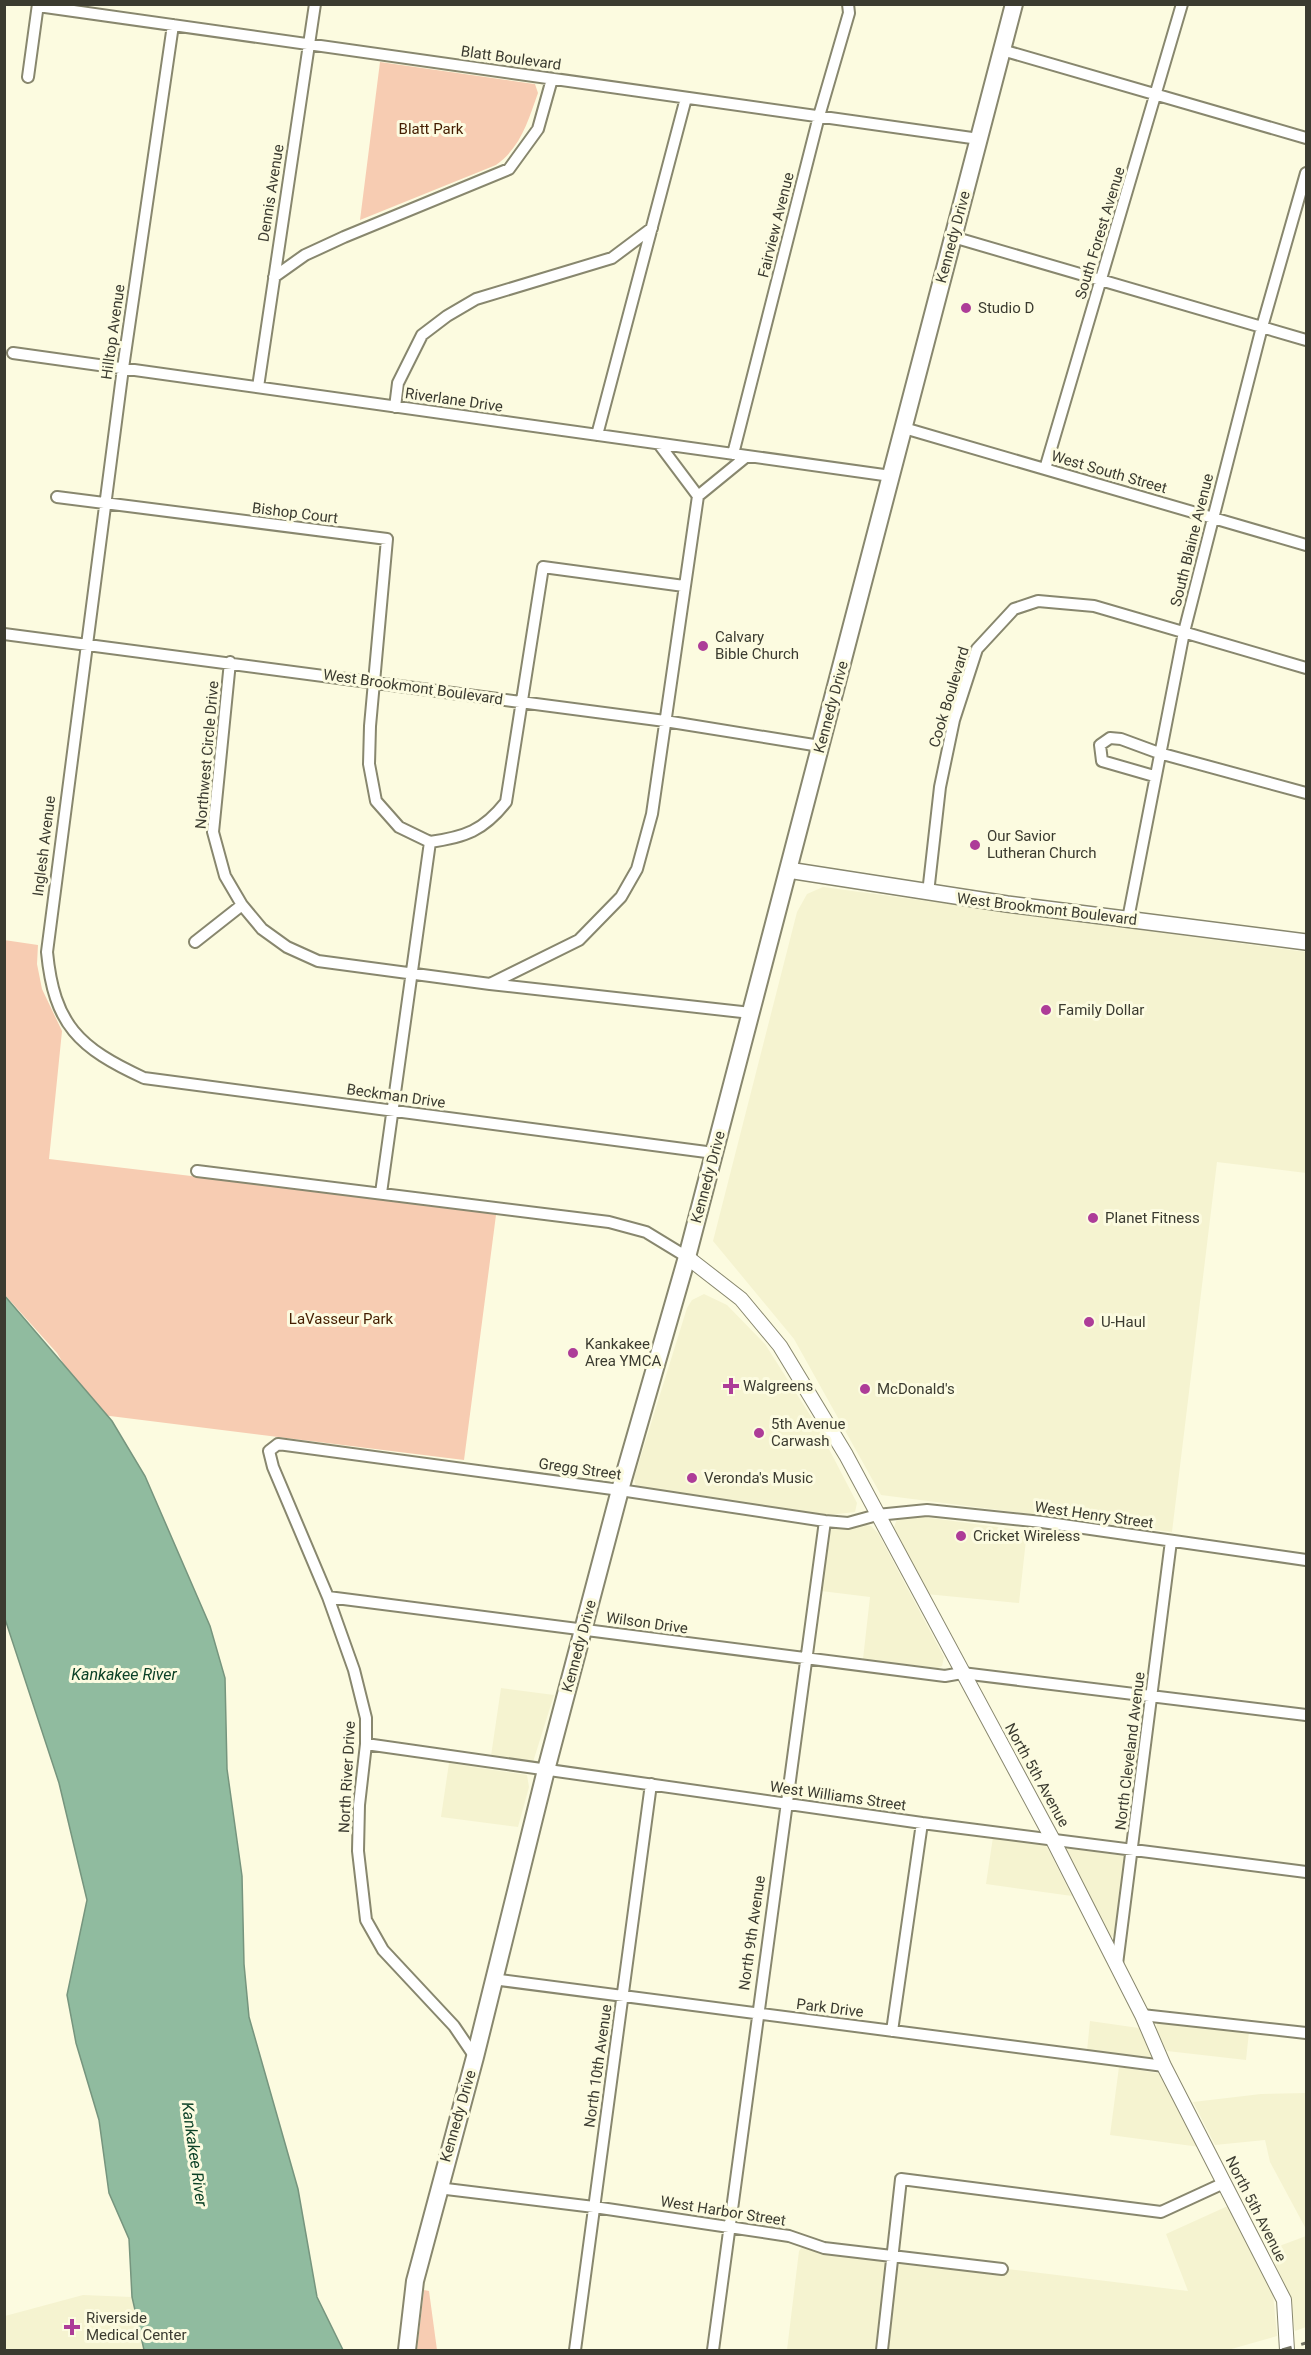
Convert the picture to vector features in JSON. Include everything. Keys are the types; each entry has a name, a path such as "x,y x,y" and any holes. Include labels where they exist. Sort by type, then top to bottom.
{"main road":[{"name":"Kennedy Drive","path":"407,2350 415,2281 438,2188 475,2057 492,1979 546,1770 620,1490 687,1257 1014,4"},
{"name":"West Brookmont Boulevard","path":"788,870 928,893 1306,942"}],"street":[{"name":"Dennis Avenue","path":"258,387 315,4"},
{"name":"Fairview Avenue","path":"732,454 819,116 849,14 848,4"},
{"name":"South Forest Avenue","path":"1045,469 1182,4"},
{"name":"Blatt Boulevard","path":"38,5 979,139"},
{"path":"28,77 38,5"},
{"name":"Hilltop Avenue","path":"87,644 123,368 172,25"},
{"path":"1002,50 1306,138"},
{"path":"273,276 304,255 509,169 538,129 552,79"},
{"path":"597,435 686,98"},
{"name":"South Blaine Avenue","path":"1128,919 1184,632 1211,519 1262,327 1306,173"},
{"path":"395,407 398,383 417,343 422,335 447,316 476,299 612,258 652,228"},
{"path":"953,237 1306,340"},
{"name":"Riverlane Drive","path":"13,353 891,476"},
{"name":"West South Street","path":"904,428 1306,545"},
{"path":"659,444 698,496"},
{"path":"490,984 579,940 621,897 636,869 652,814 698,496 747,456"},
{"name":"Bishop Court","path":"57,497 387,539 375,682"},
{"path":"375,682 369,764 376,801 399,827 430,842 460,837 490,822 506,802 543,567 684,586"},
{"name":"Cook Boulevard","path":"928,893 940,787 954,720 977,649 994,627 1014,609 1038,601 1094,606 1306,668"},
{"name":"West Brookmont Boulevard","path":"4,634 665,721 820,746"},
{"name":"Inglesh Avenue","path":"83,1043 63,1017 50,987 47,952 87,644"},
{"name":"Northwest Circle Drive","path":"230,662 213,832 225,876 242,905 262,929 287,947 318,961 410,975 751,1013"},
{"path":"1155,776 1102,761 1100,746 1110,738 1120,739 1159,753 1306,793"},
{"path":"381,1193 430,842"},
{"path":"195,942 242,905"},
{"name":"Beckman Drive","path":"83,1043 111,1063 144,1078 714,1153"},
{"path":"197,1171 629,1226 646,1232 687,1257"},
{"name":"North 5th Avenue","path":"687,1257 741,1299 780,1346 846,1455 1053,1840 1117,1964 1164,2066 1284,2300 1287,2350"},
{"name":"Gregg Street","path":"278,1444 620,1490 825,1521 848,1523 877,1515"},
{"name":"North River Drive","path":"278,1444 269,1451 273,1467 328,1597 354,1670 366,1718 358,1851 366,1920 383,1950 454,2026 475,2057"},
{"name":"West Henry Street","path":"877,1515 927,1510 1042,1522 1306,1560"},
{"name":"North 9th Avenue","path":"713,2350 756,2015 808,1659 825,1521"},
{"name":"North Cleveland Avenue","path":"1117,1964 1171,1541"},
{"name":"Wilson Drive","path":"328,1597 945,1676 962,1673 1306,1715"},
{"name":"West Williams Street","path":"366,1744 922,1823 1306,1872"},
{"name":"North 10th Avenue","path":"575,2350 651,1784"},
{"path":"892,2031 922,1823"},
{"name":"Park Drive","path":"492,1979 756,2015 1164,2066"},
{"path":"1142,2015 1306,2033"},
{"path":"882,2350 901,2179 1161,2212 1224,2183"},
{"name":"West Harbor Street","path":"438,2188 594,2207 789,2236 824,2248 1002,2269"}],"shaded area":[{"path":"823,887 1306,952 1306,1173 1217,1162 1172,1532 881,1495 794,1339 713,1241 797,912 807,894"},
{"path":"704,1294 727,1305 765,1344 817,1426 857,1503 855,1512 829,1515 636,1487 634,1478 687,1308 692,1300"},
{"path":"916,1516 1027,1531 1019,1603 926,1594 893,1530 897,1519"},
{"path":"861,1524 871,1526 878,1533 944,1657 942,1666 938,1668 863,1659 870,1597 821,1591 831,1528"},
{"path":"501,1688 554,1695 533,1762 491,1756"},
{"path":"449,1763 527,1775 529,1787 518,1827 441,1817"},
{"path":"993,1837 1046,1845 1072,1896 986,1884"},
{"path":"1068,1848 1125,1856 1115,1937 1109,1936 1066,1850"},
{"path":"1090,2021 1139,2028 1151,2050 1151,2057 1087,2051"},
{"path":"1157,2023 1249,2032 1246,2060 1167,2051 1156,2030"},
{"path":"1119,2067 1163,2074 1200,2147 1110,2135"},
{"path":"1306,2093 1306,2229 1270,2162 1265,2140 1215,2145 1193,2102 1261,2094"},
{"path":"1230,2205 1273,2294 1277,2336 1228,2350 787,2350 799,2251 803,2246 828,2254 1005,2274 1007,2269 1188,2291 1166,2234"},
{"path":"1306,2236 1306,2327 1295,2331 1288,2293 1269,2250"},
{"name":"Riverside Medical Center","path":"83,2295 132,2297 144,2350 5,2350 5,2316"}],"green space":[{"name":"Blatt Park","path":"380,62 535,84 538,93 518,142 496,165 360,220"},
{"name":"LaVasseur Park","path":"4,940 38,945 37,964 42,989 62,1031 49,1159 483,1211 496,1215 464,1460 94,1414 57,1353 5,1295"},
{"path":"424,2290 429,2291 437,2350 417,2350"}],"water":[{"name":"Kankakee River","path":"4,1295 112,1421 145,1476 210,1626 225,1678 227,1769 242,1876 244,1964 249,2017 298,2189 317,2297 343,2350 144,2350 132,2297 129,2239 109,2193 99,2120 76,2043 67,1995 87,1900 59,1783 5,1619"}],"railway":[{"path":"1282,2350 1306,2343"}],"place":[{"name":"Studio D","path":"966,308"},
{"name":"Calvary Bible Church","path":"703,646"},
{"name":"Our Savior Lutheran Church","path":"975,845"},
{"name":"Family Dollar","path":"1046,1010"},
{"name":"Planet Fitness","path":"1093,1218"},
{"name":"U-Haul","path":"1089,1322"},
{"name":"Kankakee Area YMCA","path":"573,1353"},
{"name":"Walgreens","path":"731,1386"},
{"name":"McDonald's","path":"865,1389"},
{"name":"5th Avenue Carwash","path":"759,1433"},
{"name":"Veronda's Music","path":"692,1478"},
{"name":"Cricket Wireless","path":"961,1536"},
{"name":"Riverside Medical Center","path":"72,2327"}]}
